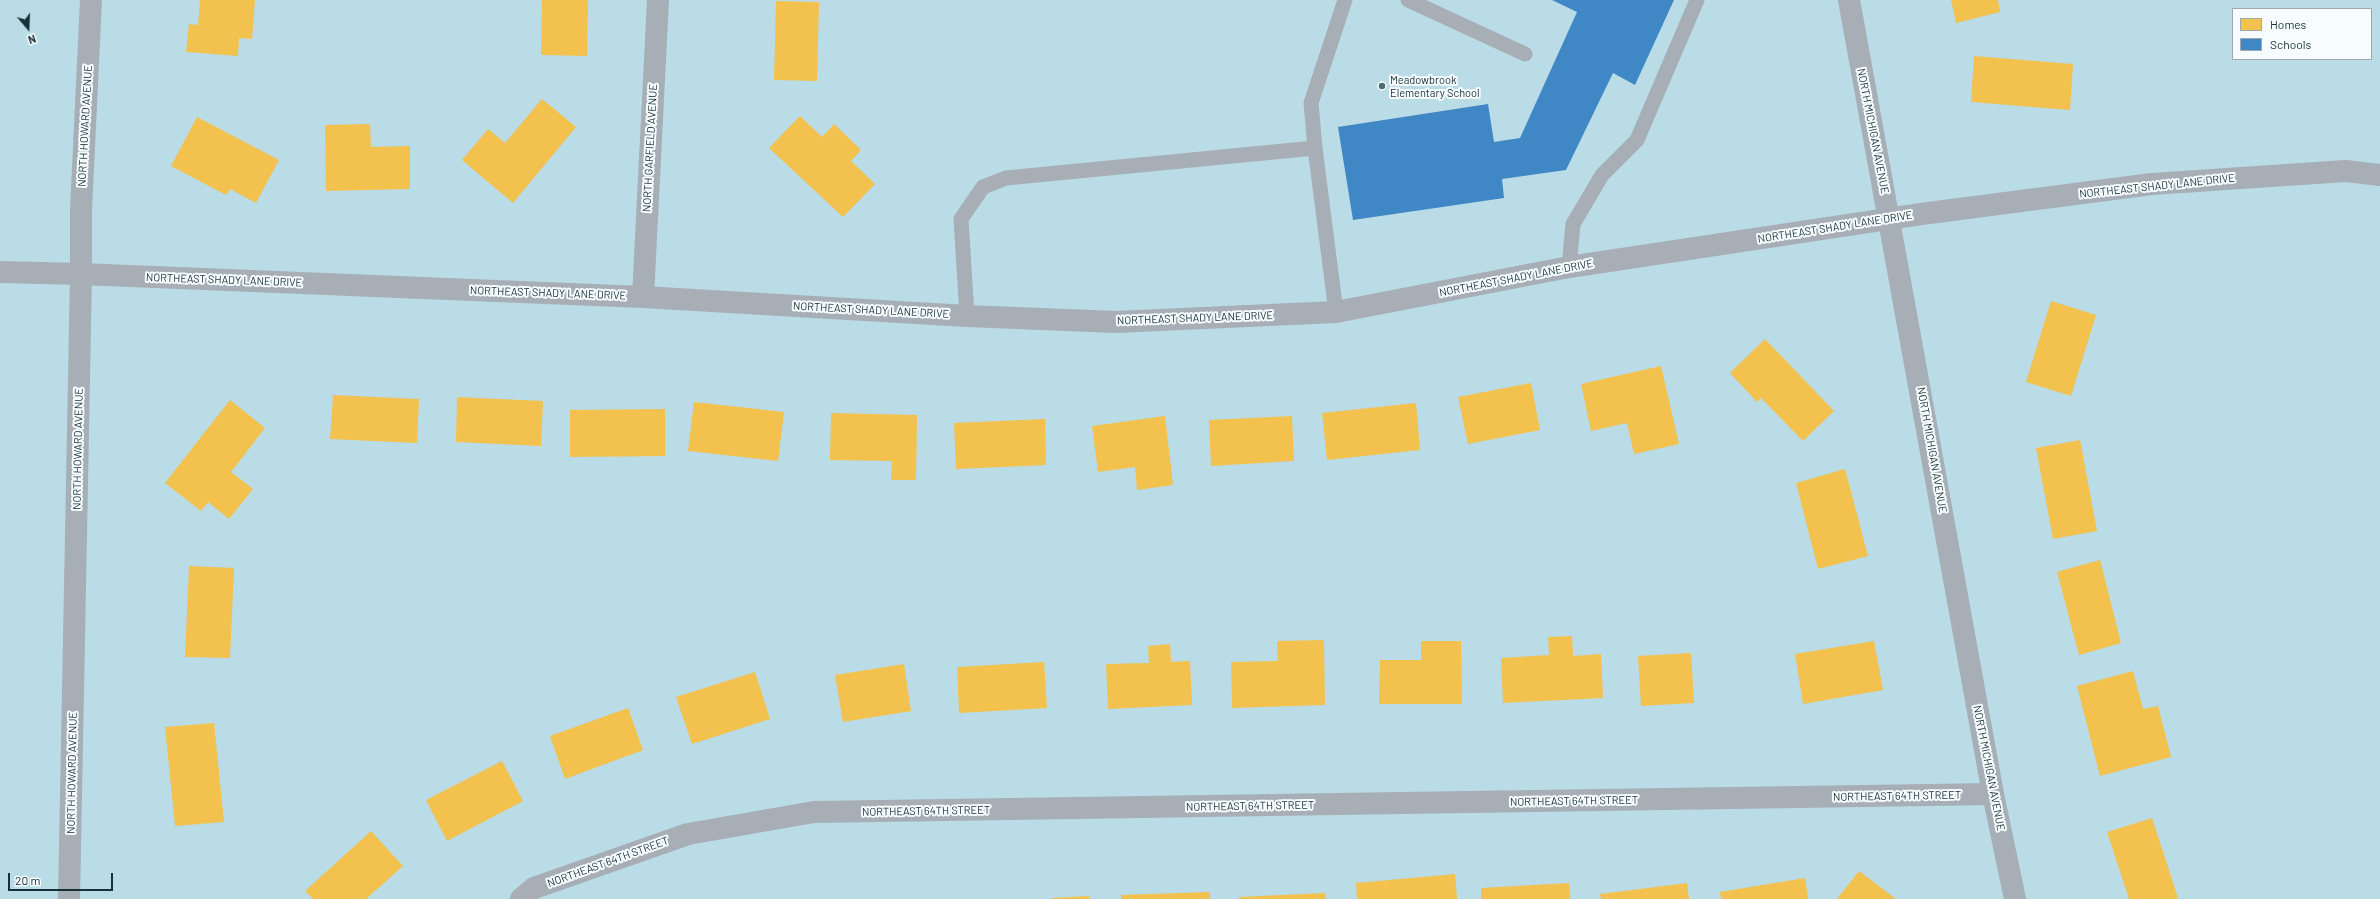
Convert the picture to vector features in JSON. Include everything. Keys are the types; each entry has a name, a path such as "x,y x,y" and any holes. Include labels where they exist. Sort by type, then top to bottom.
{"street":[{"name":"NORTH HOWARD AVENUE","path":"69,899 81,274 80,210 91,0"},
{"name":"NORTH GARFIELD AVENUE","path":"643,297 658,0"},
{"name":"NORTH MICHIGAN AVENUE","path":"1849,0 1890,218 1993,794 2015,899"},
{"name":"NORTHEAST SHADY LANE DRIVE","path":"0,272 643,297 967,316 1116,322 1336,312 1569,267 1890,218 2152,184 2346,171 2380,175"},
{"name":"NORTHEAST 64TH STREET","path":"521,899 534,888 688,834 814,812 1993,794"}],"lane":[{"path":"1336,312 1315,148 1311,103 1345,0"},
{"path":"1408,0 1525,54"},
{"path":"1569,267 1572,224 1602,175 1637,140 1697,0"},
{"path":"967,316 961,219 983,187 1006,178 1315,148"}],"building: Homes":[{"path":"200,0 255,0 252,39 239,38 238,56 186,52 189,24 198,25"},
{"path":"542,0 588,0 587,56 541,55"},
{"path":"1951,0 1998,0 2000,12 1956,23"},
{"path":"776,1 819,2 817,81 774,80"},
{"path":"1974,56 2073,64 2070,110 1971,102"},
{"path":"542,99 576,127 513,203 462,160 488,129 505,143"},
{"path":"800,116 822,137 834,124 861,150 851,161 875,184 843,217 769,148"},
{"path":"197,117 279,160 256,203 230,189 226,195 171,166"},
{"path":"370,124 371,147 410,146 410,189 326,191 325,125"},
{"path":"2051,301 2096,315 2071,396 2026,382"},
{"path":"1765,339 1834,411 1803,441 1761,398 1757,402 1730,373"},
{"path":"1661,366 1679,444 1634,454 1627,423 1591,431 1581,384"},
{"path":"1531,383 1540,430 1468,444 1458,397"},
{"path":"333,395 419,399 417,443 330,439"},
{"path":"457,397 543,401 541,446 456,442"},
{"path":"230,400 265,428 231,472 253,489 229,519 208,502 201,511 165,483"},
{"path":"694,402 784,412 778,461 688,451"},
{"path":"1416,403 1420,450 1327,460 1322,413"},
{"path":"665,409 665,456 570,457 570,410"},
{"path":"831,413 917,415 916,480 891,480 892,461 830,460"},
{"path":"1165,416 1173,485 1137,490 1135,467 1098,472 1092,426"},
{"path":"1292,416 1294,461 1211,466 1209,420"},
{"path":"1045,419 1046,465 956,469 954,423"},
{"path":"2080,440 2097,531 2053,539 2036,448"},
{"path":"1845,469 1868,556 1818,569 1796,483"},
{"path":"2100,560 2121,643 2079,655 2057,572"},
{"path":"189,566 234,568 230,658 185,657"},
{"path":"1572,636 1573,656 1601,654 1603,698 1503,703 1501,658 1549,655 1548,637"},
{"path":"1324,640 1325,705 1232,708 1231,662 1278,661 1277,641"},
{"path":"1421,641 1461,641 1462,704 1379,704 1380,660 1421,660"},
{"path":"1874,641 1883,690 1803,704 1795,654"},
{"path":"1170,644 1171,662 1190,661 1192,705 1108,709 1106,664 1149,663 1148,646"},
{"path":"1691,653 1694,703 1641,706 1638,656"},
{"path":"1044,662 1047,708 959,713 957,667"},
{"path":"904,664 911,711 843,722 835,675"},
{"path":"2133,671 2143,709 2158,706 2171,757 2100,776 2077,686"},
{"path":"755,672 770,719 692,744 676,697"},
{"path":"628,708 643,750 565,779 550,736"},
{"path":"214,723 224,822 175,826 165,727"},
{"path":"502,761 523,801 447,841 426,800"},
{"path":"2152,818 2178,898 2129,899 2107,832"},
{"path":"371,831 403,866 366,899 313,899 305,891"},
{"path":"1859,871 1896,899 1837,899"},
{"path":"1455,874 1457,899 1357,899 1356,883"},
{"path":"1805,878 1808,899 1721,899 1720,892"},
{"path":"1569,883 1570,899 1481,899 1481,888"},
{"path":"1687,883 1689,899 1601,899 1600,894"},
{"path":"1210,892 1210,899 1121,899 1121,895"},
{"path":"1325,893 1326,899 1239,899 1239,897"},
{"path":"1089,896 1090,899 1052,899 1052,898"}],"building: Schools":[{"path":"1552,0 1674,0 1635,85 1613,73 1566,170 1502,179 1504,198 1353,220 1338,127 1488,104 1494,142 1520,138 1577,12"}],"place":[{"name":"Meadowbrook Elementary School","path":"1382,86"}]}
